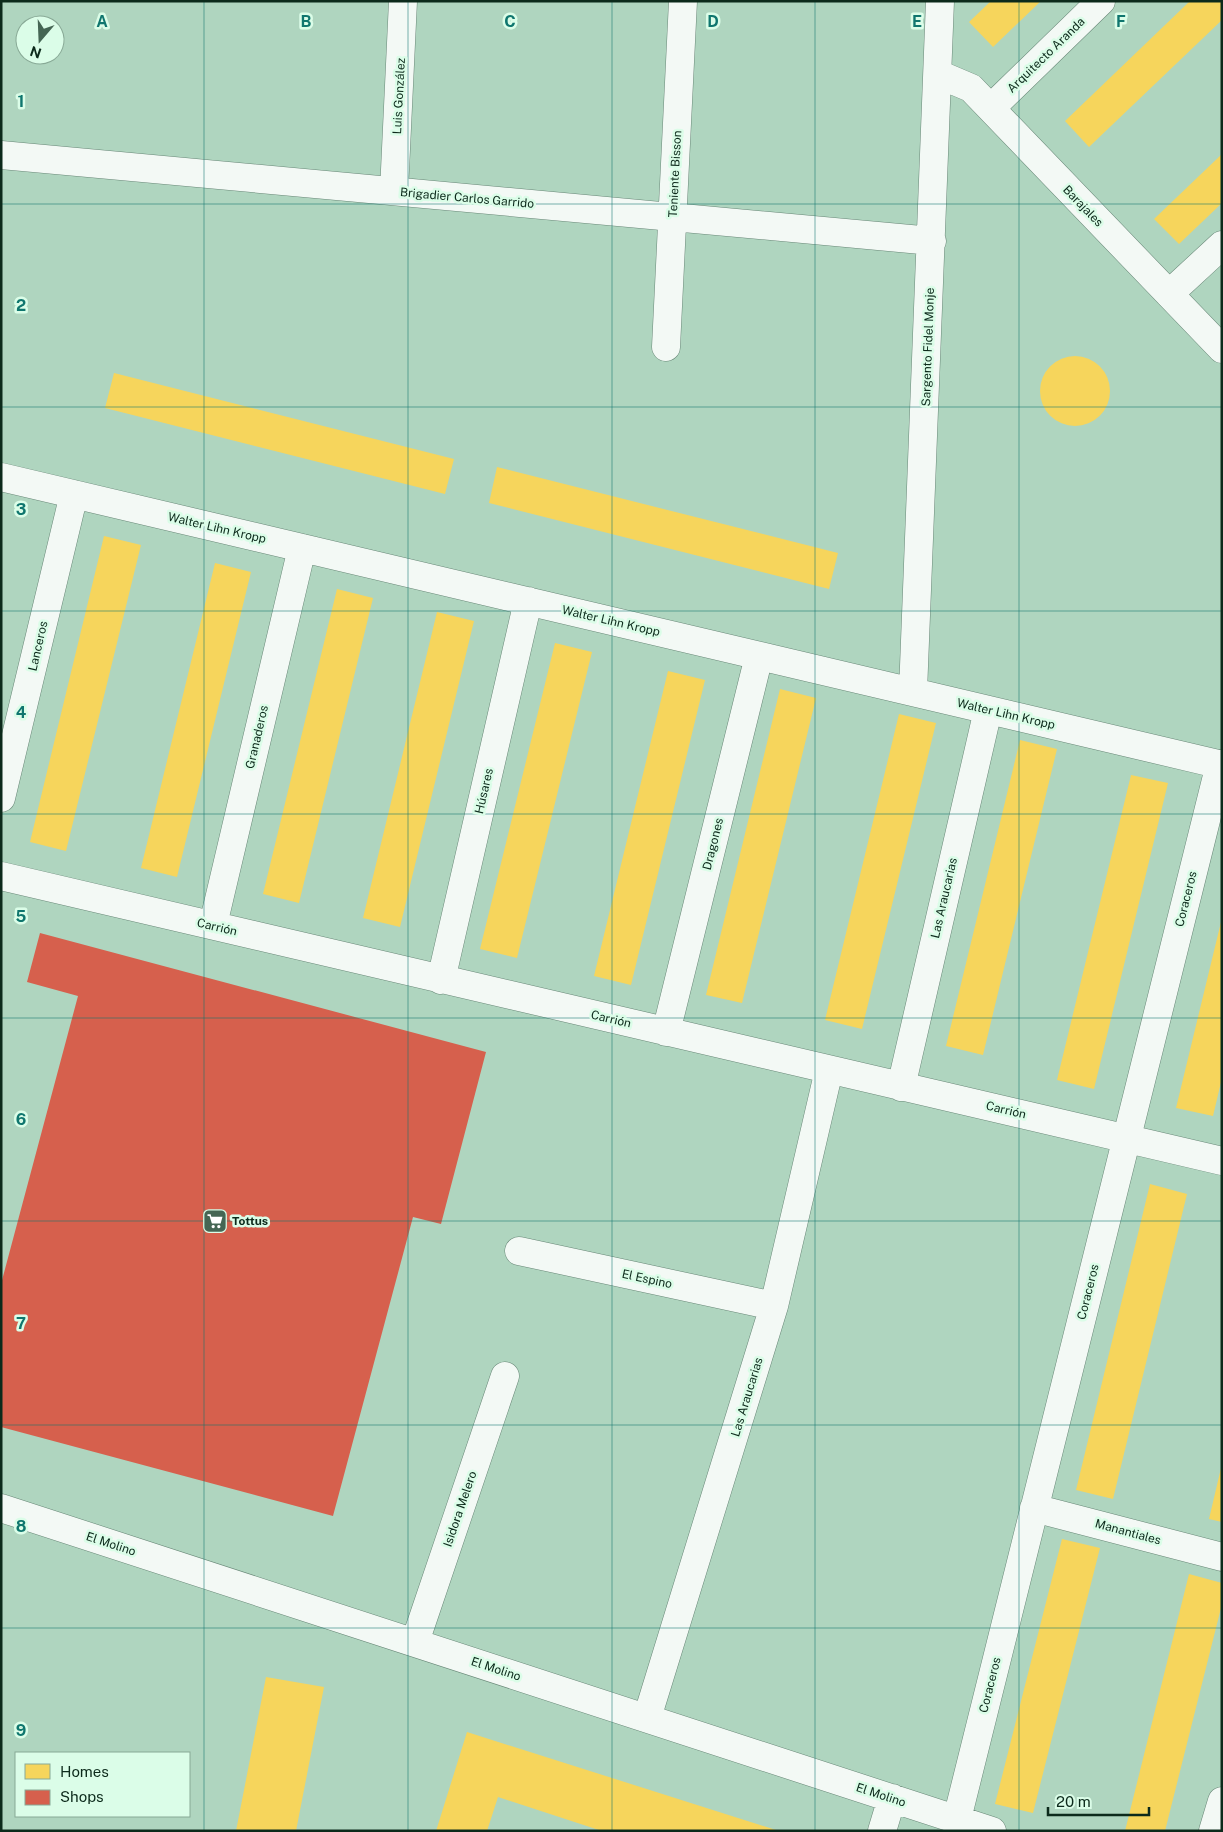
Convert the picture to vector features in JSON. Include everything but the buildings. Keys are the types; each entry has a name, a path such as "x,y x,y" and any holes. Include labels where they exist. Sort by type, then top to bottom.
{"street":[{"name":"Luis González","path":"394,191 403,1"},
{"name":"Teniente Bisson","path":"666,347 683,1"},
{"name":"Sargento Fidel Monje","path":"913,692 940,1"},
{"name":"Arquitecto Aranda","path":"991,108 1101,1"},
{"name":"Barajales","path":"938,74 971,88 1222,348"},
{"name":"Brigadier Carlos Garrido","path":"1,155 932,241"},
{"path":"1169,294 1222,245"},
{"name":"Walter Lihn Kropp","path":"1,477 1221,765"},
{"name":"Lanceros","path":"1,798 74,494"},
{"name":"Granaderos","path":"213,926 302,548"},
{"name":"Húsares","path":"441,980 528,601"},
{"name":"Dragones","path":"666,1032 759,656"},
{"name":"Las Araucarias","path":"901,1087 988,710"},
{"name":"Coraceros","path":"957,1820 1126,1137 1221,765"},
{"name":"Carrión","path":"1,876 901,1087 1126,1137 1222,1161"},
{"name":"Las Araucarias","path":"647,1718 774,1306 829,1070"},
{"name":"El Espino","path":"519,1251 774,1306"},
{"name":"Isidora Melero","path":"415,1642 505,1376"},
{"name":"El Molino","path":"1,1508 992,1831"},
{"name":"Manantiales","path":"1034,1508 1222,1557"},
{"path":"882,1831 892,1798"},
{"path":"1214,1831 1222,1802"}],"place":[{"name":"Tottus","path":"215,1221"}]}
